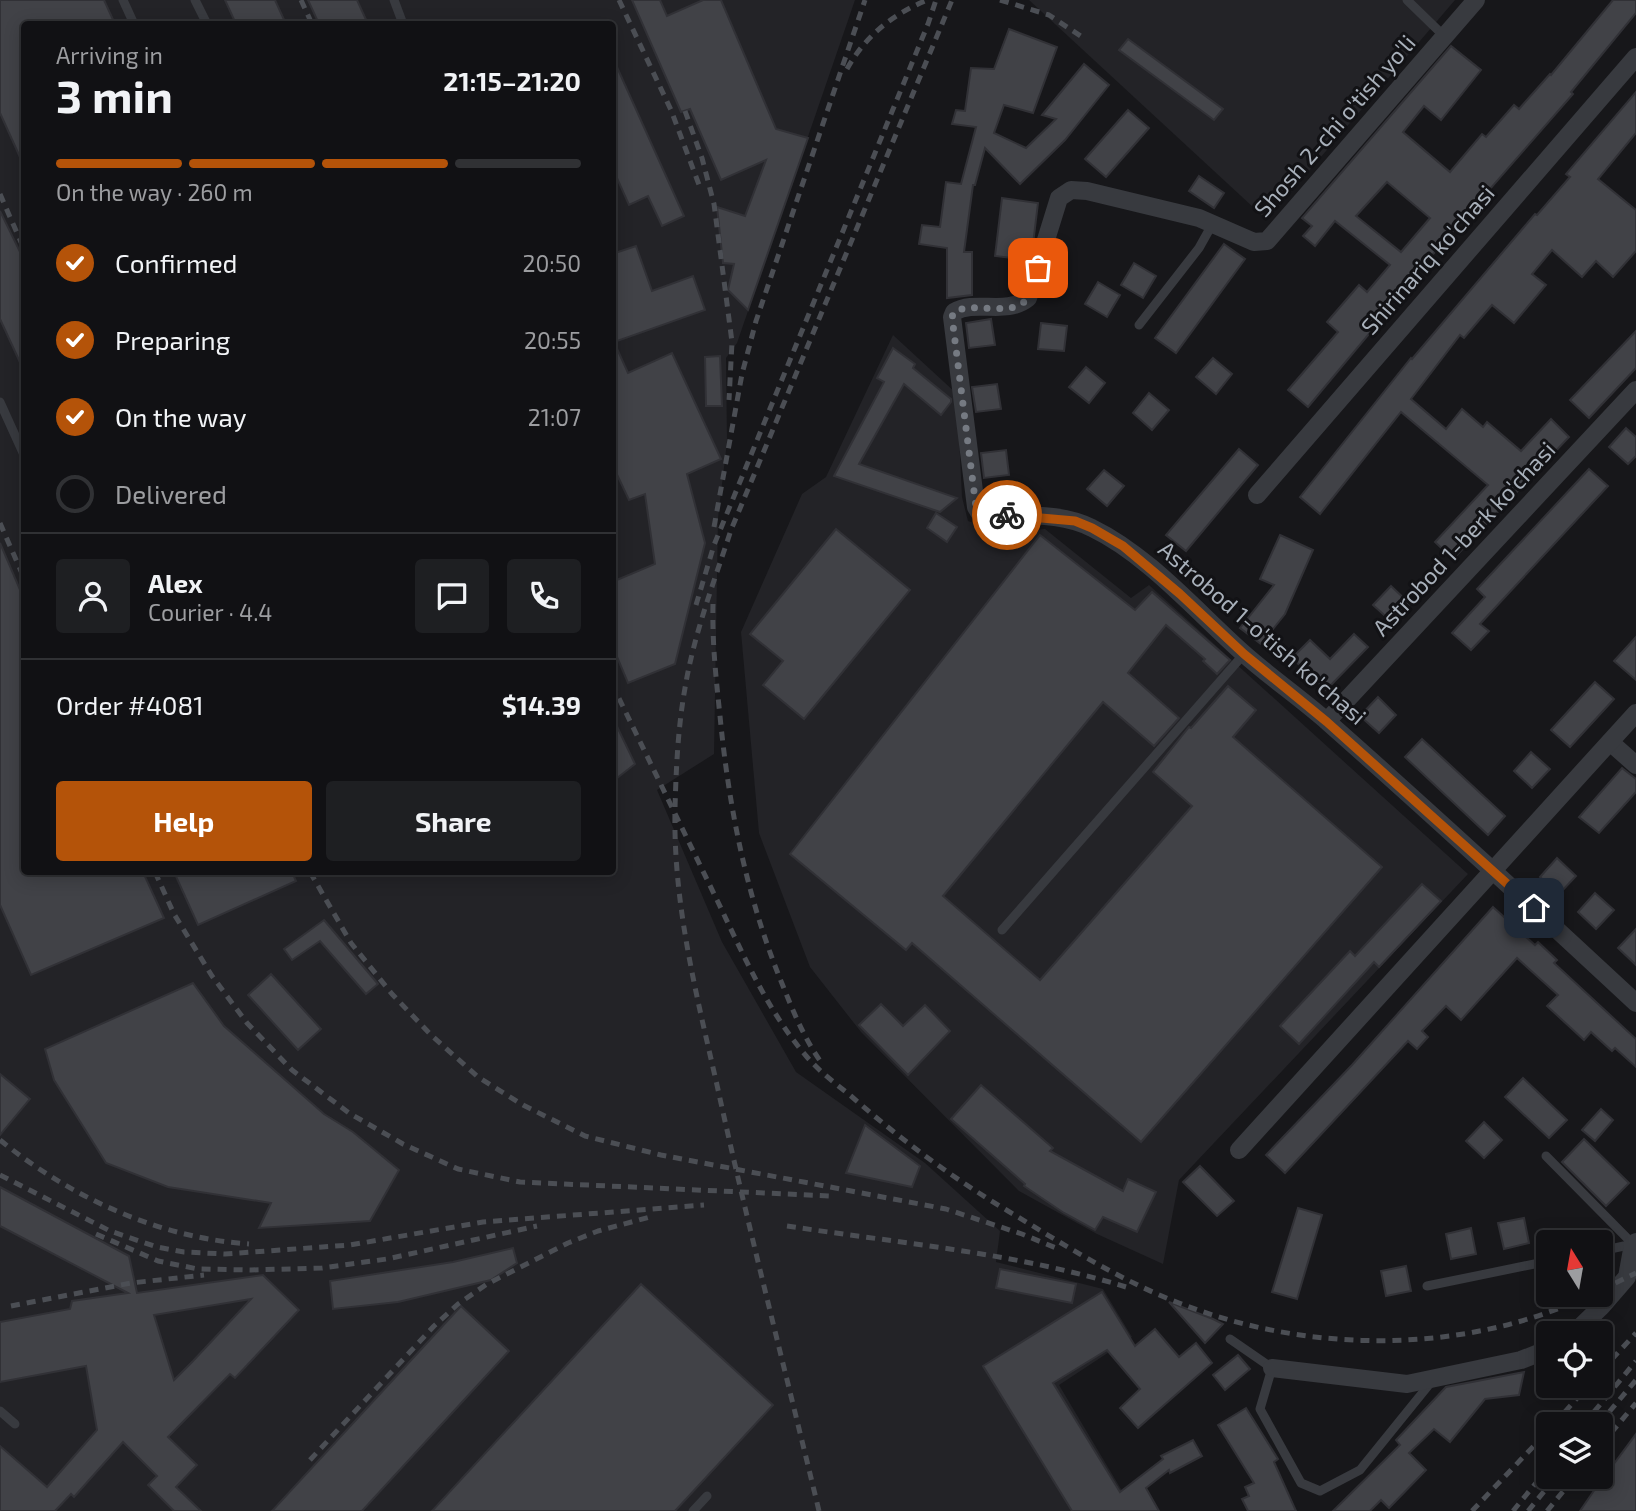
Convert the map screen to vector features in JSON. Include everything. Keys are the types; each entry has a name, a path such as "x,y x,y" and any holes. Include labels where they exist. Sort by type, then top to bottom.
{"street":[{"name":"Shosh 2-chi o'tish yo'li","path":"962,307 1009,307 1028,298 1059,198 1071,190 1087,191 1213,223 1254,242 1271,239 1476,0"},
{"name":"Shirinariq ko'chasi","path":"1257,495 1636,57"},
{"name":"Astrobod 1-o'tish ko'chasi","path":"962,307 954,312 952,324 979,512 1058,518 1092,528 1123,546 1180,594 1244,654 1327,722 1493,870 1636,1003"},
{"name":"Astrobod 1-berk ko'chasi","path":"1327,722 1636,390"},
{"path":"1239,1150 1636,713"},
{"path":"1610,742 1636,765"},
{"path":"1586,1321 1627,1277 1634,1243"},
{"path":"1272,1368 1407,1384 1521,1360 1536,1354"}],"lane":[{"path":"123,0 133,21"},
{"path":"195,0 206,21"},
{"path":"394,0 402,21"},
{"path":"1408,0 1444,36"},
{"path":"1139,325 1199,248 1213,223"},
{"path":"0,402 21,448"},
{"path":"1002,930 1244,654"},
{"path":"1546,1156 1634,1243"},
{"path":"1614,1248 1634,1243"},
{"path":"1427,1286 1536,1264"},
{"path":"1230,1339 1272,1368 1260,1409 1301,1483 1320,1491 1360,1470 1435,1378"},
{"path":"0,1411 15,1423"},
{"path":"694,1511 707,1496"}],"shaded area":[{"path":"0,0 855,0 737,343 726,358 727,442 718,518 714,754 657,790 722,942 796,1072 925,1163 1000,1231 996,1262 1103,1289 1132,1337 1059,1385 1134,1511 0,1511"},
{"path":"1029,0 1455,0 1267,220"},
{"path":"893,335 957,394 962,497 968,521 1004,533 1045,529 1131,598 1149,585 1468,874 1179,1180 1163,1264 1097,1234 1019,1191 861,1032 810,967 759,833 741,632 802,494 826,477"}],"building":[{"path":"0,0 104,0 114,21 21,21 21,159 0,113"},
{"path":"225,0 275,0 285,21 235,21"},
{"path":"308,0 357,0 367,21 318,21"},
{"path":"632,0 660,0 667,16 703,0 721,0 776,129 808,138 748,310 728,290 734,264 723,263 717,207 745,216 766,160 721,180 690,109 681,112"},
{"path":"1613,0 1636,0 1636,13 1571,92 1573,94 1386,308 1389,310 1308,407 1288,390 1338,332 1327,322 1359,285 1367,292 1390,265 1335,221 1315,246 1303,236 1312,226 1302,218 1451,46 1481,70 1441,120 1424,106 1403,132 1450,172 1482,134 1486,137 1514,105 1519,109","holes":["1387,182 1430,218 1401,252 1356,216"]},
{"path":"1009,29 1057,47 1033,113 1004,105 994,133 1026,148 1056,119 1042,115 1084,64 1109,85 1065,140 1020,184 985,148 973,185 964,252 972,252 972,295 947,298 947,248 919,244 922,225 940,227 946,182 961,184 976,127 952,124 956,110 965,111 971,68 994,69"},
{"path":"1128,39 1223,109 1214,120 1119,50"},
{"path":"616,65 684,216 662,226 648,196 629,205 616,176"},
{"path":"1636,92 1636,133 1598,179 1636,210 1636,251 1613,277 1596,261 1582,277 1552,250 1532,274 1546,285 1514,323 1492,305 1464,338 1460,335 1411,399 1446,429 1462,409 1483,427 1487,422 1521,451 1551,419 1569,437 1453,559 1435,542 1488,485 1401,412 1320,514 1300,497 1411,358 1570,177 1566,174"},
{"path":"1128,110 1149,128 1106,177 1085,159"},
{"path":"1199,176 1224,193 1214,208 1189,191"},
{"path":"1002,198 1038,203 1033,244 1028,260 995,256"},
{"path":"0,211 21,254 21,364 0,319"},
{"path":"1224,244 1245,259 1176,353 1155,338"},
{"path":"636,246 652,291 693,276 705,310 616,341 616,253"},
{"path":"1134,263 1156,276 1143,298 1121,285"},
{"path":"1098,282 1120,295 1107,317 1085,304"},
{"path":"991,319 995,345 969,348 966,323"},
{"path":"1041,323 1067,326 1064,351 1038,349"},
{"path":"1636,331 1636,368 1589,418 1570,400"},
{"path":"616,346 628,373 672,353 721,459 687,474 705,543 675,664 628,683 616,654 616,580 655,564 645,494 629,500 616,472"},
{"path":"893,348 915,364 913,368 951,399 951,402 941,415 904,384 859,464 957,498 940,512 834,476 884,382 877,378"},
{"path":"720,356 722,406 706,406 705,357"},
{"path":"1213,358 1232,374 1216,394 1196,377"},
{"path":"1086,367 1105,383 1089,403 1069,387"},
{"path":"997,384 1001,409 976,412 972,387"},
{"path":"1149,393 1169,410 1152,430 1133,413"},
{"path":"1626,428 1636,437 1636,456 1628,464 1609,447"},
{"path":"1239,449 1258,465 1186,551 1166,535"},
{"path":"1006,450 1009,475 984,478 981,453"},
{"path":"1589,469 1608,486 1480,624 1489,631 1471,650 1452,633 1485,597 1477,589"},
{"path":"1104,470 1124,486 1107,506 1087,489"},
{"path":"936,513 957,527 947,542 927,528"},
{"path":"836,529 910,590 804,719 763,685 783,661 750,634"},
{"path":"1040,535 1135,610 1152,592 1230,660 1217,674 1203,661 1205,659 1166,625 1128,673 1179,718 1154,746 1103,702 943,896 1040,980 1192,806 1153,772 1189,727 1191,728 1228,686 1256,710 1233,737 1382,867 1141,1142 912,943 906,950 790,854"},
{"path":"1280,535 1313,550 1285,614 1261,644 1240,628 1274,585 1260,579"},
{"path":"0,543 21,592 21,875 144,875 164,918 31,975 0,905"},
{"path":"1391,586 1410,604 1392,622 1373,605"},
{"path":"1354,634 1368,647 1326,690 1292,658 1310,640 1330,659"},
{"path":"1636,637 1636,680 1614,661"},
{"path":"1595,682 1614,699 1570,747 1551,730"},
{"path":"1378,697 1396,715 1379,733 1360,716"},
{"path":"616,724 635,764 616,779"},
{"path":"1422,739 1505,816 1488,835 1405,757"},
{"path":"1531,752 1550,769 1532,788 1514,771"},
{"path":"1622,768 1636,779 1636,792 1599,833 1579,817"},
{"path":"1557,858 1576,876 1559,894 1540,877"},
{"path":"175,875 293,875 296,881 198,925"},
{"path":"1422,884 1441,901 1379,967 1374,962 1299,1044 1280,1026 1350,951 1355,956"},
{"path":"1595,893 1614,910 1596,929 1578,912"},
{"path":"1493,907 1535,945 1538,942 1557,960 1554,963 1636,1039 1636,1067 1615,1048 1612,1051 1591,1032 1584,1040 1547,1006 1558,995 1517,958 1461,1020 1446,1006 1422,1031 1428,1037 1417,1049 1408,1041 1285,1173 1266,1155 1352,1065"},
{"path":"324,920 378,984 366,994 320,941 292,960 284,949"},
{"path":"1636,929 1636,965 1618,948"},
{"path":"271,974 321,1029 298,1050 248,995"},
{"path":"193,983 224,1026 324,1114 353,1132 399,1170 370,1221 259,1228 271,1203 168,1187 106,1163 54,1080 45,1049"},
{"path":"881,1004 903,1026 925,1005 950,1031 908,1075 859,1025"},
{"path":"0,1074 30,1099 0,1135"},
{"path":"1523,1078 1567,1120 1549,1138 1505,1097"},
{"path":"981,1085 1053,1148 1050,1151 1123,1191 1128,1179 1156,1192 1137,1232 1103,1217 1095,1230 1064,1213 1024,1186 1025,1184 951,1119"},
{"path":"1601,1109 1613,1120 1595,1141 1582,1130"},
{"path":"1484,1122 1502,1140 1484,1158 1466,1141"},
{"path":"865,1125 920,1166 912,1187 846,1173"},
{"path":"1584,1139 1629,1183 1606,1206 1562,1162"},
{"path":"1200,1166 1234,1201 1217,1216 1183,1182"},
{"path":"0,1187 129,1256 137,1293 263,1275 299,1310 235,1378 230,1374 168,1437 197,1465 176,1487 201,1511 174,1511 148,1485 157,1476 123,1442 74,1497 71,1494 55,1511 0,1511 0,1446 47,1487 97,1430 86,1366 0,1382 0,1322 70,1309 72,1301 128,1293 0,1226","holes":["251,1299 174,1380 154,1315"]},
{"path":"1298,1208 1322,1215 1297,1299 1272,1292"},
{"path":"1524,1218 1529,1243 1504,1249 1498,1223"},
{"path":"1471,1228 1476,1254 1451,1259 1446,1234"},
{"path":"513,1248 517,1263 491,1280 398,1302 333,1309 330,1281 453,1262"},
{"path":"1406,1266 1411,1291 1386,1296 1381,1271"},
{"path":"1000,1269 1076,1284 1072,1303 996,1288"},
{"path":"641,1284 773,1405 675,1511 432,1511"},
{"path":"1102,1292 1135,1346 1155,1329 1179,1357 1196,1343 1212,1363 1138,1428 1120,1408 1140,1389 1107,1350 1053,1383 1120,1492 1163,1459 1161,1456 1193,1440 1202,1456 1170,1473 1169,1470 1146,1488 1159,1511 1072,1511 983,1366"},
{"path":"1169,1302 1213,1319 1223,1324 1205,1343"},
{"path":"461,1306 509,1351 362,1511 272,1511"},
{"path":"1238,1355 1250,1369 1225,1390 1213,1375"},
{"path":"1524,1372 1519,1395 1485,1399 1450,1442 1434,1429 1409,1453 1426,1470 1389,1508 1381,1500 1370,1511 1333,1511 1400,1445 1396,1440 1446,1387"},
{"path":"1246,1408 1278,1459 1274,1462 1296,1511 1248,1511 1242,1499 1249,1496 1245,1487 1254,1483 1218,1425"},
{"path":"1636,1434 1636,1511 1580,1511 1595,1489 1613,1489 1613,1465"}],"railway":[{"path":"301,0 311,21"},
{"path":"619,0 671,110 701,190"},
{"path":"714,527 742,374 756,321 865,0"},
{"path":"847,69 854,57 881,27 902,12 927,0"},
{"path":"696,605 714,545 936,0"},
{"path":"819,1511 741,1192 687,948 675,844 679,733 694,648 731,530 952,0"},
{"path":"1000,0 1049,15 1082,37"},
{"path":"685,111 702,158 714,204 732,342 729,400"},
{"path":"0,194 21,242"},
{"path":"0,523 21,571"},
{"path":"713,604 715,660 724,751 741,853 770,953 800,1025 821,1062"},
{"path":"616,692 747,962 768,1002 793,1040 823,1073 888,1127 926,1157 987,1198 1135,1284 1229,1320 1280,1332 1333,1339 1386,1341 1439,1337 1491,1329 1561,1307"},
{"path":"156,875 174,914 212,976 247,1023 292,1070 349,1113 403,1144 458,1169 520,1182 831,1196"},
{"path":"312,875 351,943 392,994 431,1035 478,1077 523,1105 585,1136 661,1155 946,1209 1056,1248"},
{"path":"0,1140 56,1179 117,1211 182,1233 249,1244"},
{"path":"0,1175 110,1231 157,1247 184,1252 225,1254 350,1245 483,1222 704,1205"},
{"path":"310,1460 434,1326 458,1304 487,1284 568,1243 598,1231 650,1217"},
{"path":"96,1234 158,1261 198,1269 251,1270 322,1268 387,1259 537,1226"},
{"path":"787,1226 1000,1257 1085,1275 1126,1287"},
{"path":"1614,1284 1636,1273"},
{"path":"11,1306 131,1283 204,1275"},
{"path":"1613,1358 1636,1333"},
{"path":"1594,1412 1636,1361"},
{"path":"1609,1412 1636,1380"},
{"path":"1565,1412 1577,1398"},
{"path":"1613,1431 1636,1403"},
{"path":"1472,1511 1536,1444"},
{"path":"1513,1511 1536,1483"},
{"path":"1528,1511 1546,1489"},
{"path":"1547,1511 1565,1489"}],"way so far":[{"path":"1007,515 979,512 976,507 952,317 957,309 962,307 1009,307 1023,302 1031,292 1038,268"}],"route":[{"path":"1007,515 1075,521 1123,546 1180,594 1244,654 1327,722 1534,908"}]}
